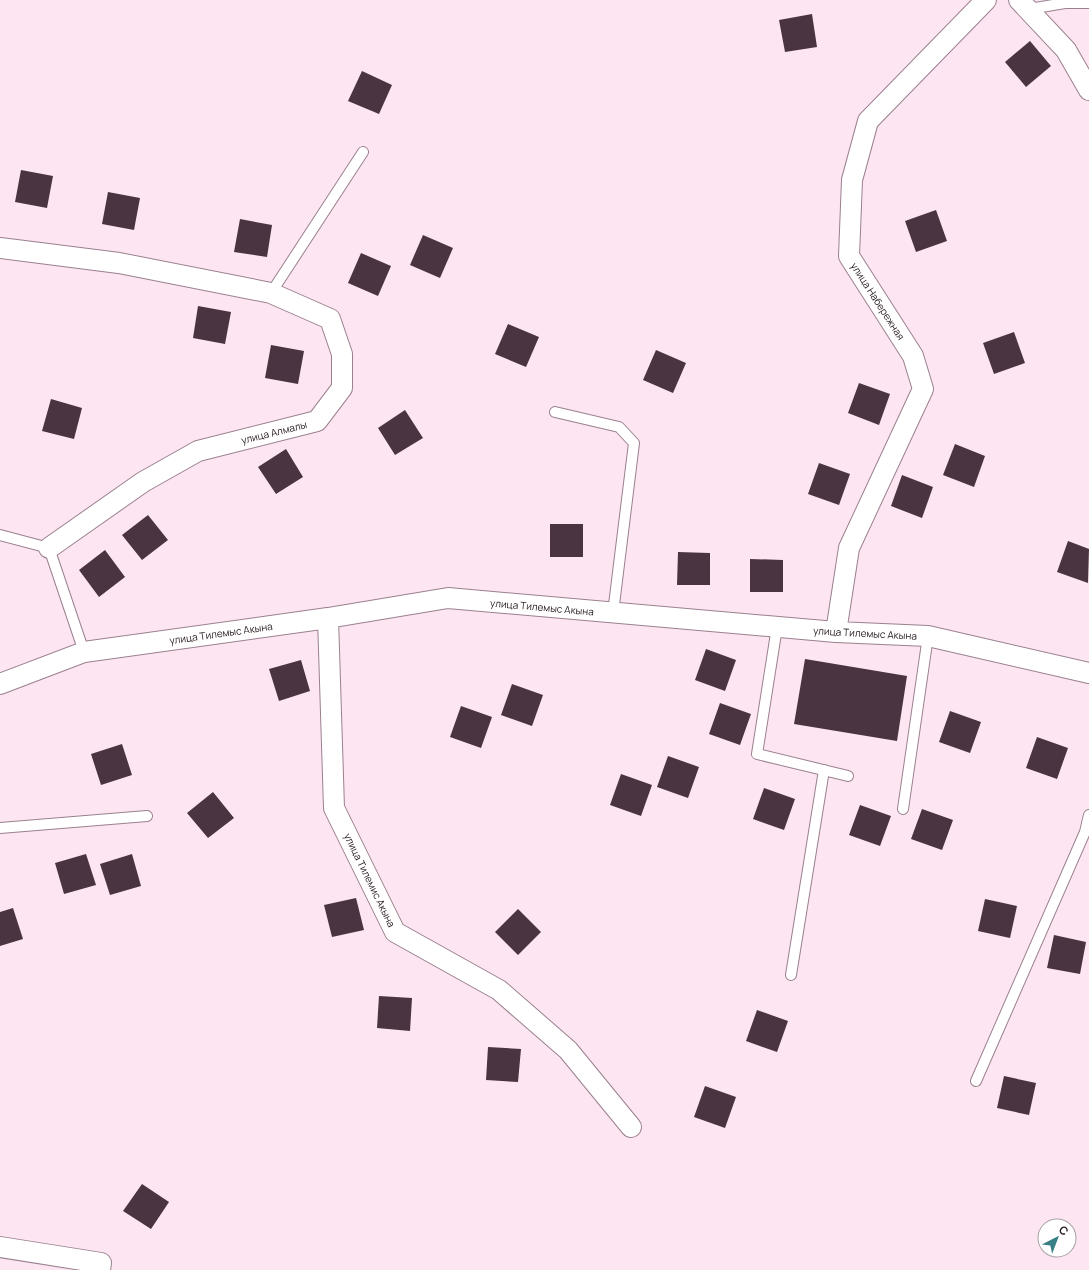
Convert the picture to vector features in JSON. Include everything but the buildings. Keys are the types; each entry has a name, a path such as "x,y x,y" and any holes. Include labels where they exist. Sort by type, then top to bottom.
{"street":[{"name":"улица Набережная","path":"836,632 850,548 923,389 913,356 849,256 852,180 868,121 986,0"},
{"path":"1024,4 1066,50 1089,90"},
{"name":"улица Алмалы","path":"0,248 120,263 272,293 330,319 342,354 342,388 317,421 198,451 142,482 49,548"},
{"name":"улица Тилемыс Акына","path":"0,684 84,652 328,618 448,598 836,632 928,636 1089,673"},
{"name":"улица Тилемис Акына","path":"328,618 334,808 395,932 499,990 568,1050 631,1127"},
{"path":"0,1247 101,1263 100,1270"}],"lane":[{"path":"1024,4 1089,3"},
{"path":"272,293 363,152"},
{"path":"555,412 619,427 634,443 613,613"},
{"path":"0,534 49,548 84,652"},
{"path":"777,627 757,754 848,776"},
{"path":"903,809 928,636"},
{"path":"791,975 824,770"},
{"path":"976,1081 1085,832 1089,815"},
{"path":"0,828 147,816"}]}
